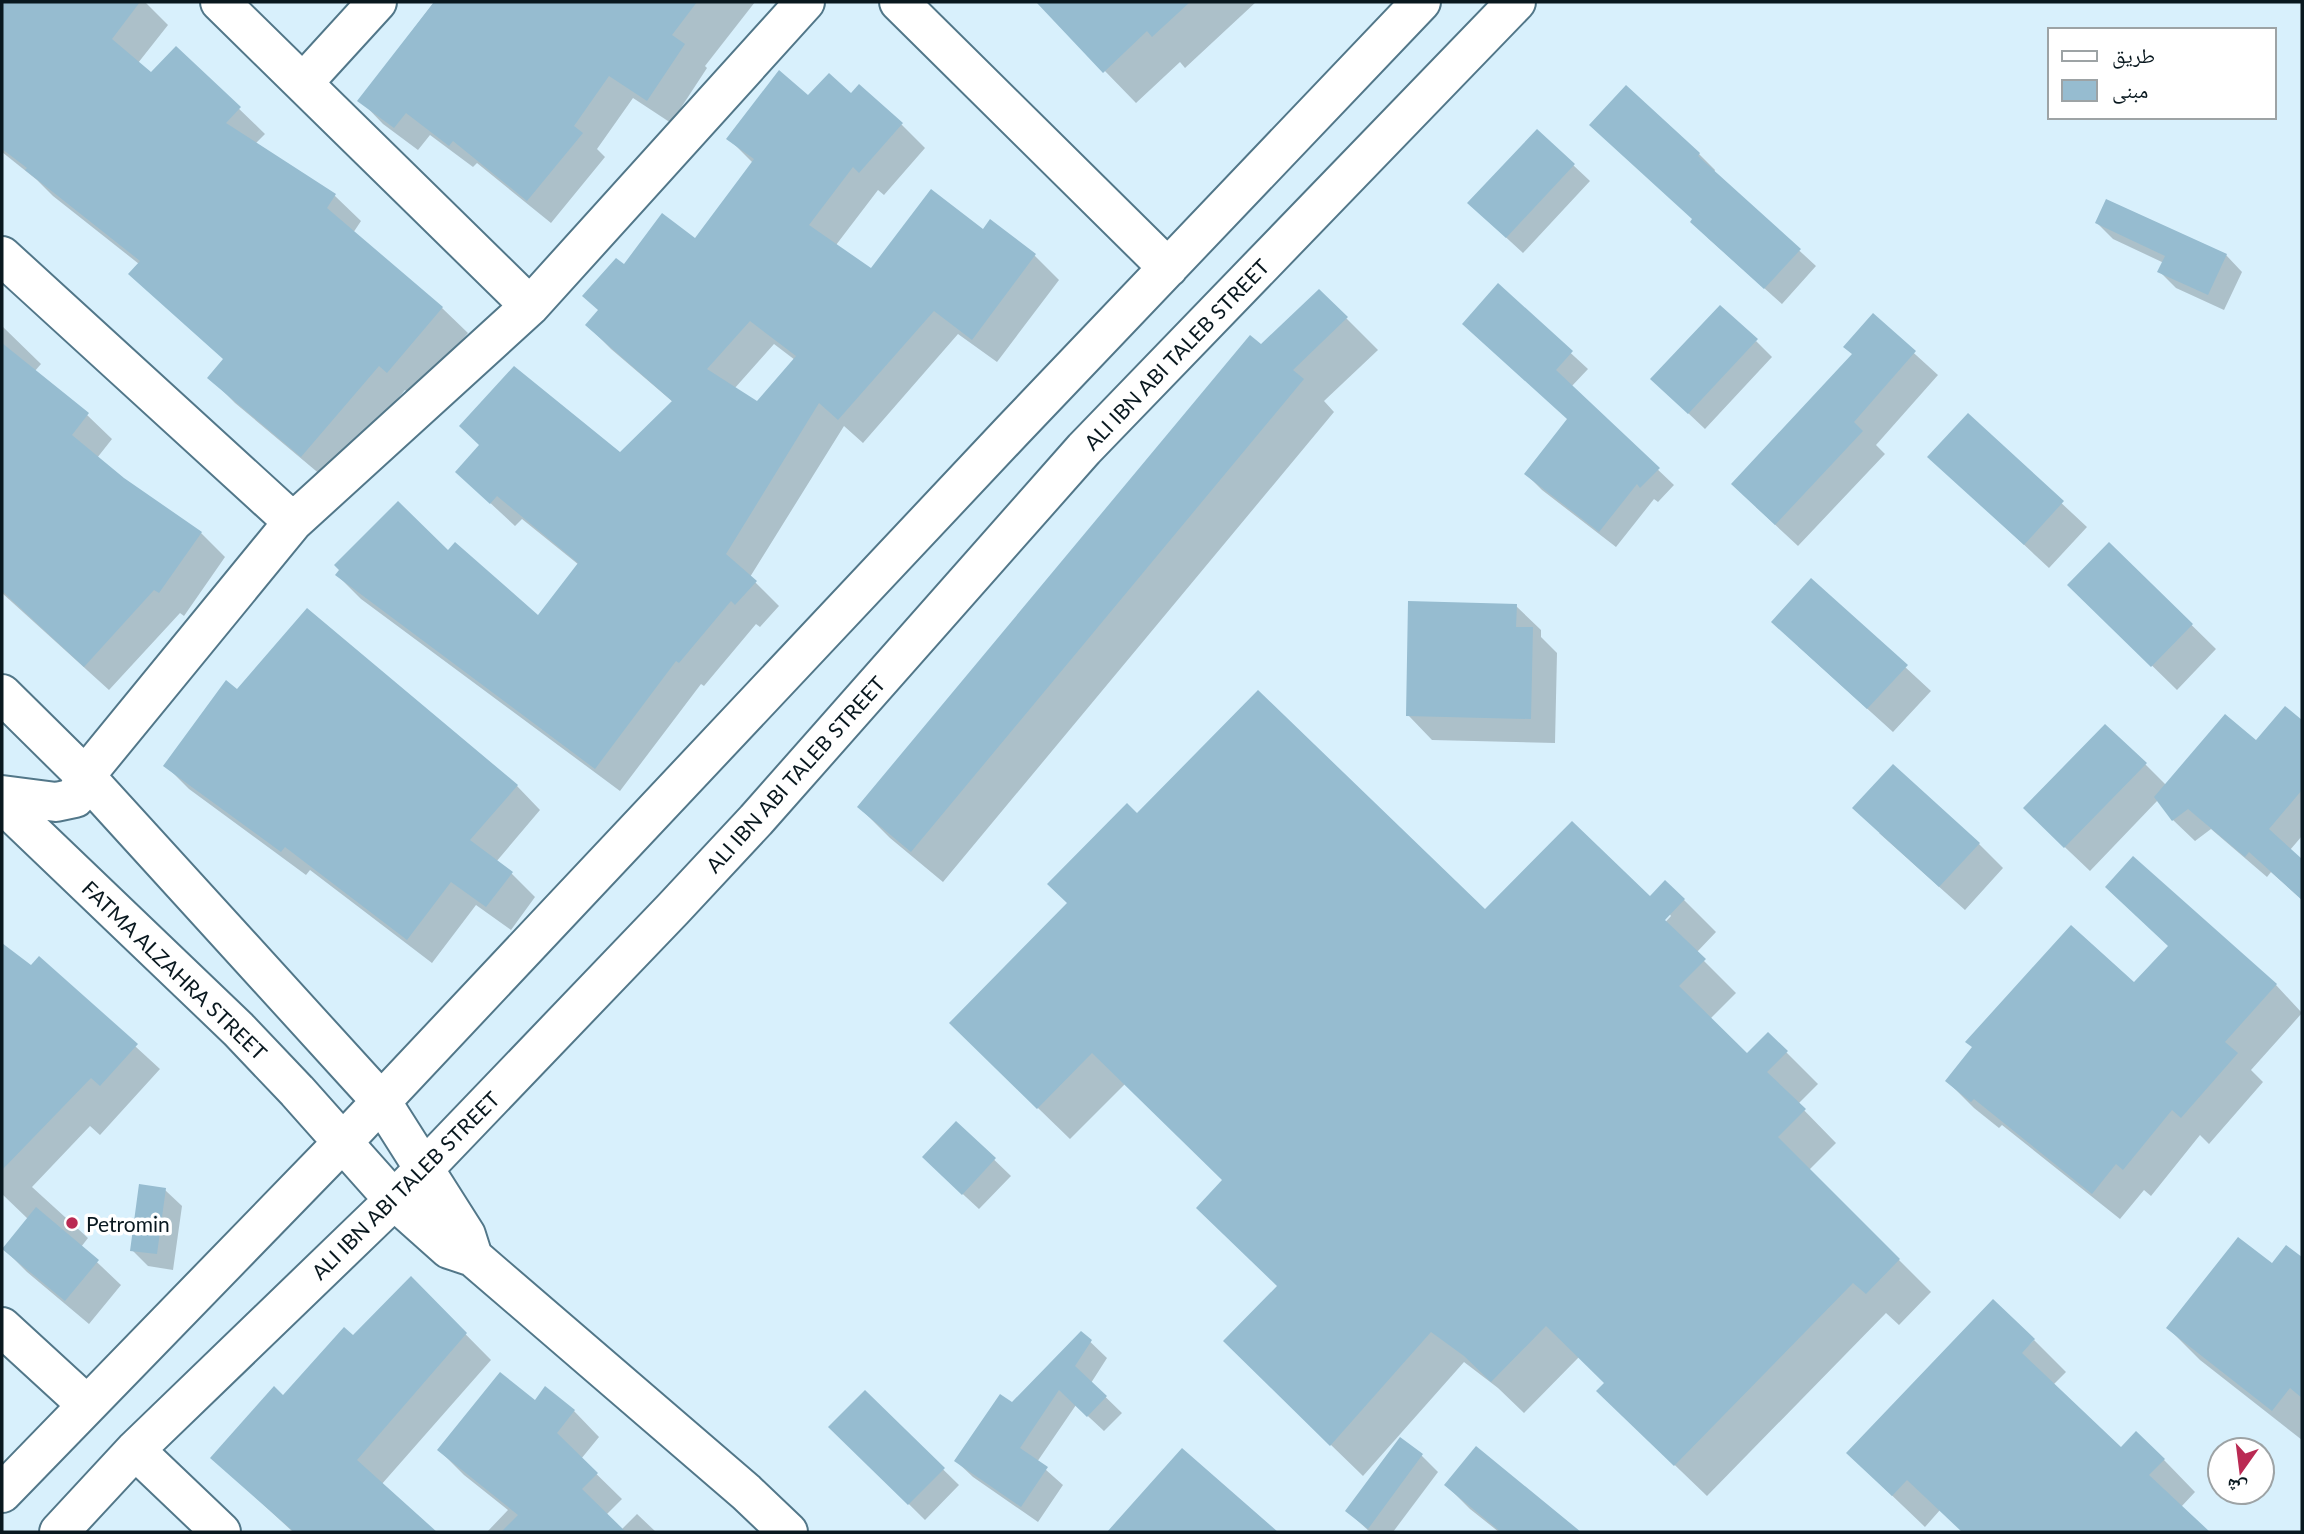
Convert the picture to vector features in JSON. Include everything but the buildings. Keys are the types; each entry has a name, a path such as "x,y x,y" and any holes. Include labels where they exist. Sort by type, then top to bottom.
{"street":[{"path":"220,2 530,306"},
{"path":"303,83 377,2"},
{"path":"2,794 55,802 75,798 85,776 293,522 530,306 805,2"},
{"path":"899,2 1168,268"},
{"path":"2,1493 342,1143 1421,2"},
{"name":"ALI IBN ABI TALEB STREET","path":"59,1532 135,1450 425,1168 746,830 1084,449 1516,2"},
{"path":"2,256 293,522"},
{"path":"2,694 85,776 381,1101 466,1235 472,1257 746,1492 788,1532"},
{"name":"FATMA ALZAHRA STREET","path":"2,803 238,1029 394,1200 449,1249 472,1257"},
{"path":"2,1327 87,1405"},
{"path":"135,1450 221,1532"}],"place":[{"name":"Petromin","path":"72,1223"}]}
